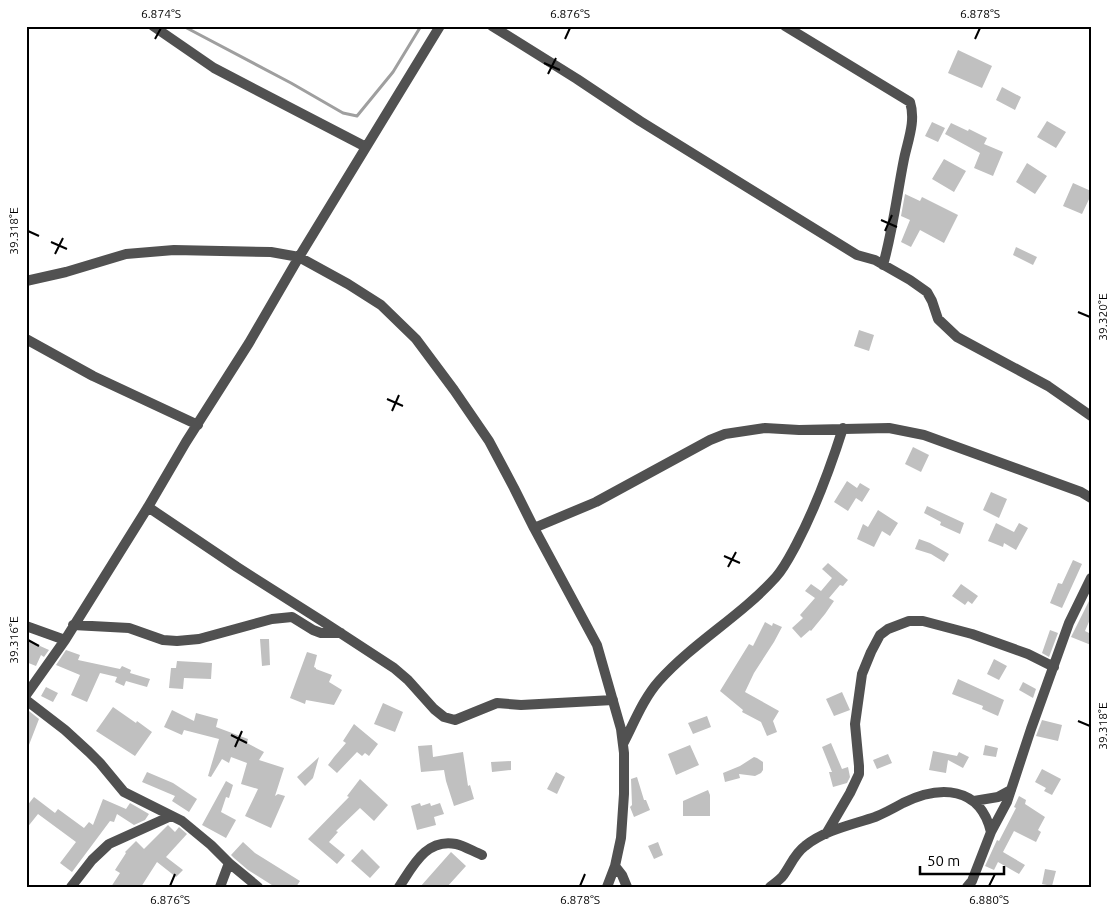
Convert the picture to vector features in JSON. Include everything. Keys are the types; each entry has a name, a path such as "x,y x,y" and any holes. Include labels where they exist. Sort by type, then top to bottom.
{"street":[{"path":"153,26 214,68 366,147"},
{"path":"26,695 65,640 148,507 440,26"},
{"path":"492,26 640,121 857,255 876,260 910,280 927,292 938,319 957,336 1048,386 1091,416"},
{"path":"785,26 910,102 913,119 904,158 892,235 883,264"},
{"path":"26,281 66,272 126,254 174,250 271,252 299,257 381,304 416,339 489,441 597,645 613,700 623,744 623,819 615,866 608,887"},
{"path":"26,339 93,376 198,425"},
{"path":"534,528 596,502 710,440 725,434 765,428 799,430 889,428 924,436 1081,492 1091,498"},
{"path":"623,744 646,700 658,682 697,645 748,603 777,576 792,552 818,500 843,428"},
{"path":"148,507 394,668 413,685 434,709 450,720 463,717 497,703 521,705 613,700"},
{"path":"967,887 972,881 991,832 1007,802 1069,623 1091,578"},
{"path":"73,625 129,628 163,640 177,641 199,639 272,619 292,618 321,633 341,633"},
{"path":"826,834 850,793 858,774 855,724 862,674 880,635 888,629 909,621 923,621 972,634 1028,654 1054,666"},
{"path":"26,626 65,640"},
{"path":"26,700 77,741 100,763 124,792 182,821 258,887"},
{"path":"974,801 998,797 1011,790"},
{"path":"770,887 782,877 803,848 826,834 876,817 904,803 936,793 962,794 974,801 983,811 989,822 991,832"},
{"path":"72,887 92,860 110,844 171,816"},
{"path":"400,887 425,850 435,846 444,843 456,844 482,855"},
{"path":"220,887 229,863"},
{"path":"615,866 622,875 627,887"}],"building":[{"path":"958,50 992,66 982,88 948,73"},
{"path":"1002,87 1021,97 1015,110 996,100"},
{"path":"1047,121 1066,132 1056,148 1037,137"},
{"path":"932,122 945,128 938,142 925,136"},
{"path":"951,123 987,138 984,144 1003,152 993,176 974,168 980,153 945,134"},
{"path":"944,159 966,171 954,192 932,179"},
{"path":"1027,163 1047,176 1035,194 1016,182"},
{"path":"1073,183 1091,191 1082,214 1063,206"},
{"path":"905,194 920,201 922,197 958,215 944,243 920,230 911,247 901,242 910,220 901,216"},
{"path":"1016,247 1037,257 1033,265 1013,255"},
{"path":"859,330 874,335 869,351 854,346"},
{"path":"913,447 929,455 921,472 905,464"},
{"path":"847,481 857,488 860,483 870,489 862,502 856,498 848,511 834,502"},
{"path":"991,492 1007,499 999,518 983,510"},
{"path":"927,506 964,523 960,534 940,525 941,522 924,513"},
{"path":"878,510 898,523 890,536 882,531 874,547 857,539 863,524 868,527"},
{"path":"996,523 1014,532 1019,523 1028,528 1016,550 1004,543 1003,547 988,541"},
{"path":"919,539 949,554 944,562 931,554 915,549"},
{"path":"1073,560 1082,564 1062,608 1050,603 1058,583 1062,584"},
{"path":"828,563 848,580 843,586 840,585 829,598 834,601 825,614 811,631 801,638 792,628 803,618 800,615 815,598 805,591 811,584 821,591 832,578 822,569"},
{"path":"961,584 978,596 972,604 968,601 965,605 952,596"},
{"path":"1091,597 1091,617 1085,631 1091,634 1091,645 1071,637"},
{"path":"765,622 772,626 773,623 782,627 754,673 745,692 779,711 773,721 777,732 767,736 761,722 742,712 743,710 720,691 749,644 753,646"},
{"path":"1050,630 1058,633 1049,657 1042,653"},
{"path":"260,639 269,639 270,665 262,666"},
{"path":"29,641 49,650 44,657 41,655 36,666 26,662 26,648"},
{"path":"66,650 80,655 78,660 120,669 122,666 131,670 130,673 150,679 147,687 126,681 124,686 115,682 117,677 100,673 87,702 71,695 80,675 56,665"},
{"path":"307,652 317,655 314,667 332,675 329,682 342,690 334,705 306,700 305,704 290,698"},
{"path":"994,659 1007,666 999,680 987,674"},
{"path":"177,661 212,663 211,679 184,678 183,689 169,688 171,668 176,668"},
{"path":"958,679 1004,700 998,716 982,709 983,706 952,694"},
{"path":"1023,682 1036,689 1033,698 1019,690"},
{"path":"46,687 58,693 53,702 41,696"},
{"path":"842,692 850,710 834,716 826,699"},
{"path":"383,703 403,712 395,732 374,724"},
{"path":"113,707 152,732 135,756 96,731"},
{"path":"172,710 194,721 196,713 218,719 216,727 248,739 247,743 264,752 259,760 284,768 275,796 278,794 285,796 271,828 245,816 258,789 241,784 247,763 231,757 229,763 222,759 211,777 208,776 219,739 184,730 182,735 164,727"},
{"path":"29,711 39,719 27,750 26,715"},
{"path":"707,716 711,727 693,734 688,723"},
{"path":"1042,720 1062,725 1058,741 1036,736"},
{"path":"354,724 378,744 369,756 365,753 362,756 357,752 337,773 328,765 346,743 343,741"},
{"path":"831,743 842,769 848,767 850,777 847,783 833,787 829,772 832,772 822,747"},
{"path":"432,745 433,757 463,752 468,786 470,785 474,799 454,806 444,770 421,772 418,746"},
{"path":"690,745 699,765 676,775 668,754"},
{"path":"985,745 998,748 996,757 983,755"},
{"path":"933,751 957,756 959,752 969,757 963,768 948,760 946,773 929,770"},
{"path":"888,754 892,763 877,769 873,760"},
{"path":"319,757 313,778 305,786 297,777"},
{"path":"754,757 763,762 761,773 755,776 739,774 740,778 725,782 723,773 740,766"},
{"path":"511,761 511,770 492,772 491,762"},
{"path":"1042,769 1061,779 1052,795 1044,791 1046,788 1035,782"},
{"path":"147,772 173,783 197,799 189,812 172,801 175,796 142,782"},
{"path":"556,772 565,777 557,794 547,789"},
{"path":"637,777 644,800 646,800 650,810 634,817 630,807 632,805 631,779"},
{"path":"360,779 388,805 374,821 360,808 336,831 338,832 329,842 345,855 337,864 308,839 349,797 347,796"},
{"path":"226,781 233,785 229,798 226,797 221,812 236,820 226,838 202,825"},
{"path":"708,790 710,795 710,816 683,816 683,801"},
{"path":"1019,796 1026,800 1025,804 1045,817 1038,830 1041,832 1036,842 1014,831 1003,852 1025,865 1019,874 998,862 994,870 985,866 997,840 999,841 1016,808 1014,807"},
{"path":"34,797 55,813 58,809 84,828 89,822 93,825 103,799 126,809 130,803 149,814 145,820 134,825 117,814 114,822 110,821 72,872 60,863 76,842 38,814 26,829 26,807"},
{"path":"420,803 421,806 430,803 431,806 440,803 444,814 434,817 436,825 417,830 411,806"},
{"path":"168,825 175,832 179,827 187,834 166,857 183,870 176,877 157,862 141,887 111,887 120,873 115,870 125,852 136,841 144,849"},
{"path":"243,842 255,853 300,881 296,887 275,887 248,870 231,855"},
{"path":"658,842 663,855 654,859 648,846"},
{"path":"362,849 380,867 370,878 351,861"},
{"path":"451,852 466,866 447,887 420,887"},
{"path":"1045,869 1056,871 1052,886 1042,884"}],"waterway":[{"path":"183,26 291,83 343,113 357,116 393,72 421,26"}]}
